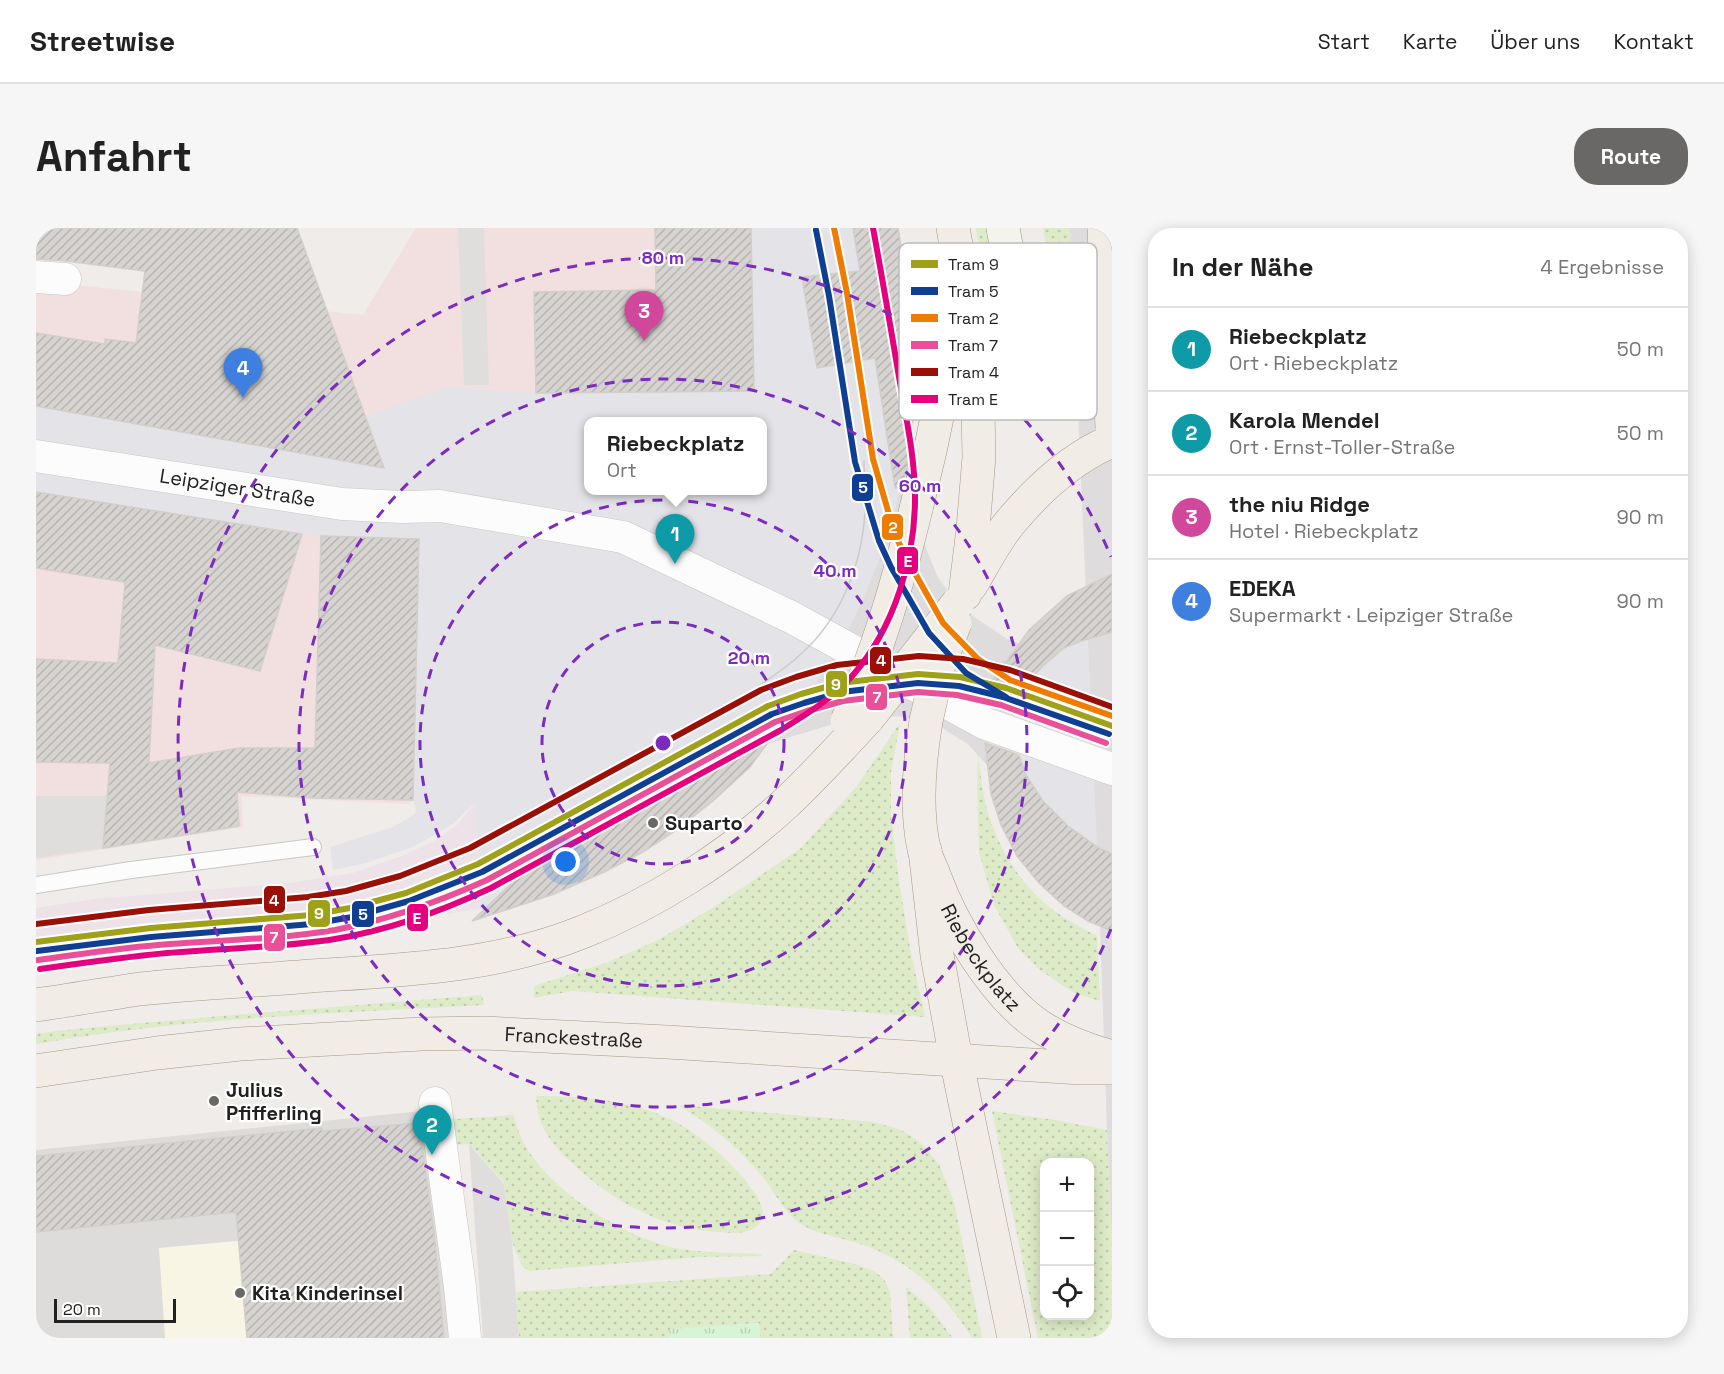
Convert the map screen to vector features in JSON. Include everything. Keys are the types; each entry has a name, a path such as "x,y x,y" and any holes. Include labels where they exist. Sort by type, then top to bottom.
{"main road":[{"path":"953,228 956,243"},
{"path":"1104,228 1112,428"},
{"path":"858,720 866,680 897,584 937,420"},
{"path":"36,1005 142,989 409,969 467,962 524,951 580,933 634,909 702,868 746,837 823,766 858,720 962,602 974,529 979,458 978,420"},
{"name":"Riebeckplatz","path":"1112,441 1071,464 1041,489 1008,526 962,602 938,668 926,721 920,775 920,813 925,850 941,894 960,933 1009,999 1040,1026 1084,1049 1112,1057"},
{"path":"925,850 937,955 956,1059 1014,1338"},
{"name":"Franckestraße","path":"36,1071 157,1053 240,1044 484,1033 571,1036 1081,1068 1112,1068"}],"street":[{"path":"1003,228 1006,243"},
{"path":"1097,383 1112,392"},
{"name":"Leipziger Straße","path":"36,456 342,504 440,506 623,537 791,617 984,723 1112,769"},
{"path":"435,1103 465,1338"}],"lane":[{"path":"36,885 131,870 313,848"}],"shaded area":[{"path":"416,228 757,228 759,397 459,403 418,539 413,800 408,804 241,796 243,827 36,860 36,281 363,315"},
{"path":"458,228 484,228 489,385 464,385"},
{"path":"751,228 873,228 899,420 919,526 938,578 967,612 992,630 1020,644 1112,611 1112,878 988,766 968,744 939,726 898,716 833,724 767,744 732,758 539,885 526,903 502,908 480,909 475,802 453,824 415,846 366,863 333,870 330,847 393,827 415,814 416,808 413,800 418,539 320,536 36,492 36,406 384,468 366,417 411,399 450,387 536,393 754,391"},
{"path":"36,796 108,796 103,848 36,858"},
{"path":"475,802 480,909 386,922 103,947 36,958 36,908 94,899 290,883 353,873 402,856 434,841 457,825"},
{"path":"432,1110 460,1338 36,1338 36,1150"},
{"path":"469,1144 504,1184 512,1242 519,1338 483,1338"},
{"name":"Kita Kinderinsel","path":"313,1234 322,1338 165,1338 159,1248"}],"green space":[{"path":"976,228 990,228 993,243 979,243"},
{"path":"1043,228 1070,228 1070,243 1046,243"},
{"path":"900,723 891,772 891,816 910,948 925,1017 572,991 534,998 534,986 606,963 658,940 714,907 801,848 857,786"},
{"path":"978,755 987,810 997,838 1012,865 1041,900 1053,910 1097,936 1100,1001 1074,993 1040,970 1018,948 994,905 979,852"},
{"path":"482,995 484,1005 204,1022 36,1044 36,1034 56,1031"},
{"path":"536,1096 618,1102 650,1111 680,1125 715,1149 747,1182 761,1204 763,1213 761,1221 750,1230 729,1233 678,1226 639,1211 586,1176 555,1146 541,1123"},
{"path":"678,1105 873,1122 899,1129 919,1141 939,1164 954,1202 982,1338 972,1338 949,1305 922,1278 907,1267 873,1249 818,1232 798,1222 743,1155 712,1128"},
{"path":"992,1111 1107,1130 1112,1242 1112,1338 1038,1338"},
{"path":"513,1115 524,1143 542,1168 576,1200 617,1226 660,1244 680,1249 762,1254 761,1256 699,1257 529,1271 522,1266 512,1242 504,1183 470,1144 446,1145 443,1120"},
{"path":"794,1250 859,1265 876,1272 885,1281 890,1292 893,1338 760,1338 759,1323 669,1330 670,1338 519,1338 516,1292 771,1274"},
{"path":"906,1287 928,1306 953,1338 910,1338"},
{"path":"759,1323 760,1338 670,1338 669,1329"}],"pier":[{"path":"1070,228 1112,228 1112,1242 1078,420 1097,420 1097,243 1071,243"},
{"path":"905,451 919,526 938,578 967,612 1007,639 1020,644 995,693 989,712 988,766 968,744 939,726 898,716 833,724 767,744 815,685 842,641 863,600 895,512"}],"building":[{"path":"36,228 297,228 384,468 36,406 36,333 105,344 105,339 136,343 145,271 36,259"},
{"path":"655,228 751,228 754,391 536,393 534,292 656,290"},
{"path":"853,228 898,228 901,243 899,420 913,420 909,459 902,488 895,488 875,358 817,368 802,277 860,271"},
{"path":"36,492 302,534 260,671 155,645 149,763 239,748 315,748 321,536 419,539 413,800 314,798 237,792 239,826 103,848 110,763 36,762 36,659 118,663 125,582 36,568"},
{"path":"1112,574 1112,632 1064,648 1044,665 1010,701 1012,714 991,707 978,699 1029,630 1067,596"},
{"path":"792,710 750,767 713,801 675,831 643,852 604,872 554,894 472,921 535,861 595,814 651,778 719,742"},
{"path":"985,743 1019,755 1026,775 1043,801 1068,826 1099,848 1112,854 1112,931 1088,921 1064,906 1038,882 1017,856 1001,825 991,794"},
{"path":"419,1123 434,1233 444,1338 247,1338 236,1212 36,1232 36,1156 322,1128 322,1131"}],"tram line":[{"name":"2","path":"834,228 847,293 873,459 895,535 943,623 978,659 1010,680 1112,716"},
{"name":"E","path":"873,228 899,378"},
{"name":"5","path":"816,230 829,296 855,462 879,541 891,567 929,633 966,673 1006,697"},
{"name":"E","path":"40,969 167,953 314,942 355,935 415,919 491,888 810,712 853,675 880,636 899,592 911,545 915,498 906,420"},
{"path":"753,690 789,664 815,640 838,607 847,589 863,531 866,499 864,461"},
{"name":"4","path":"36,924 149,910 308,897 346,891 400,876 470,848 761,690 837,665 919,656 963,659 1010,670 1112,707"},
{"name":"9","path":"36,942 151,928 311,915 350,908 406,893 478,864 768,706 840,683 918,674 960,677 1006,688 1112,726"},
{"name":"5","path":"37,951 151,937 312,924 352,917 409,901 482,872 772,714 842,692 918,683 959,686 1003,697 1109,734"},
{"name":"7","path":"38,960 154,945 314,933 354,926 412,910 487,880 775,722 843,701 918,692 957,695 1001,705 1106,743"}],"place":[{"name":"the niu Ridge","path":"644,341"},
{"name":"EDEKA","path":"243,398"},
{"name":"Riebeckplatz","path":"675,564"},
{"name":"Suparto","path":"653,823"},
{"name":"Julius Pfifferling","path":"214,1101"},
{"name":"Karola Mendel","path":"432,1155"},
{"name":"Kita Kinderinsel","path":"240,1293"}]}
